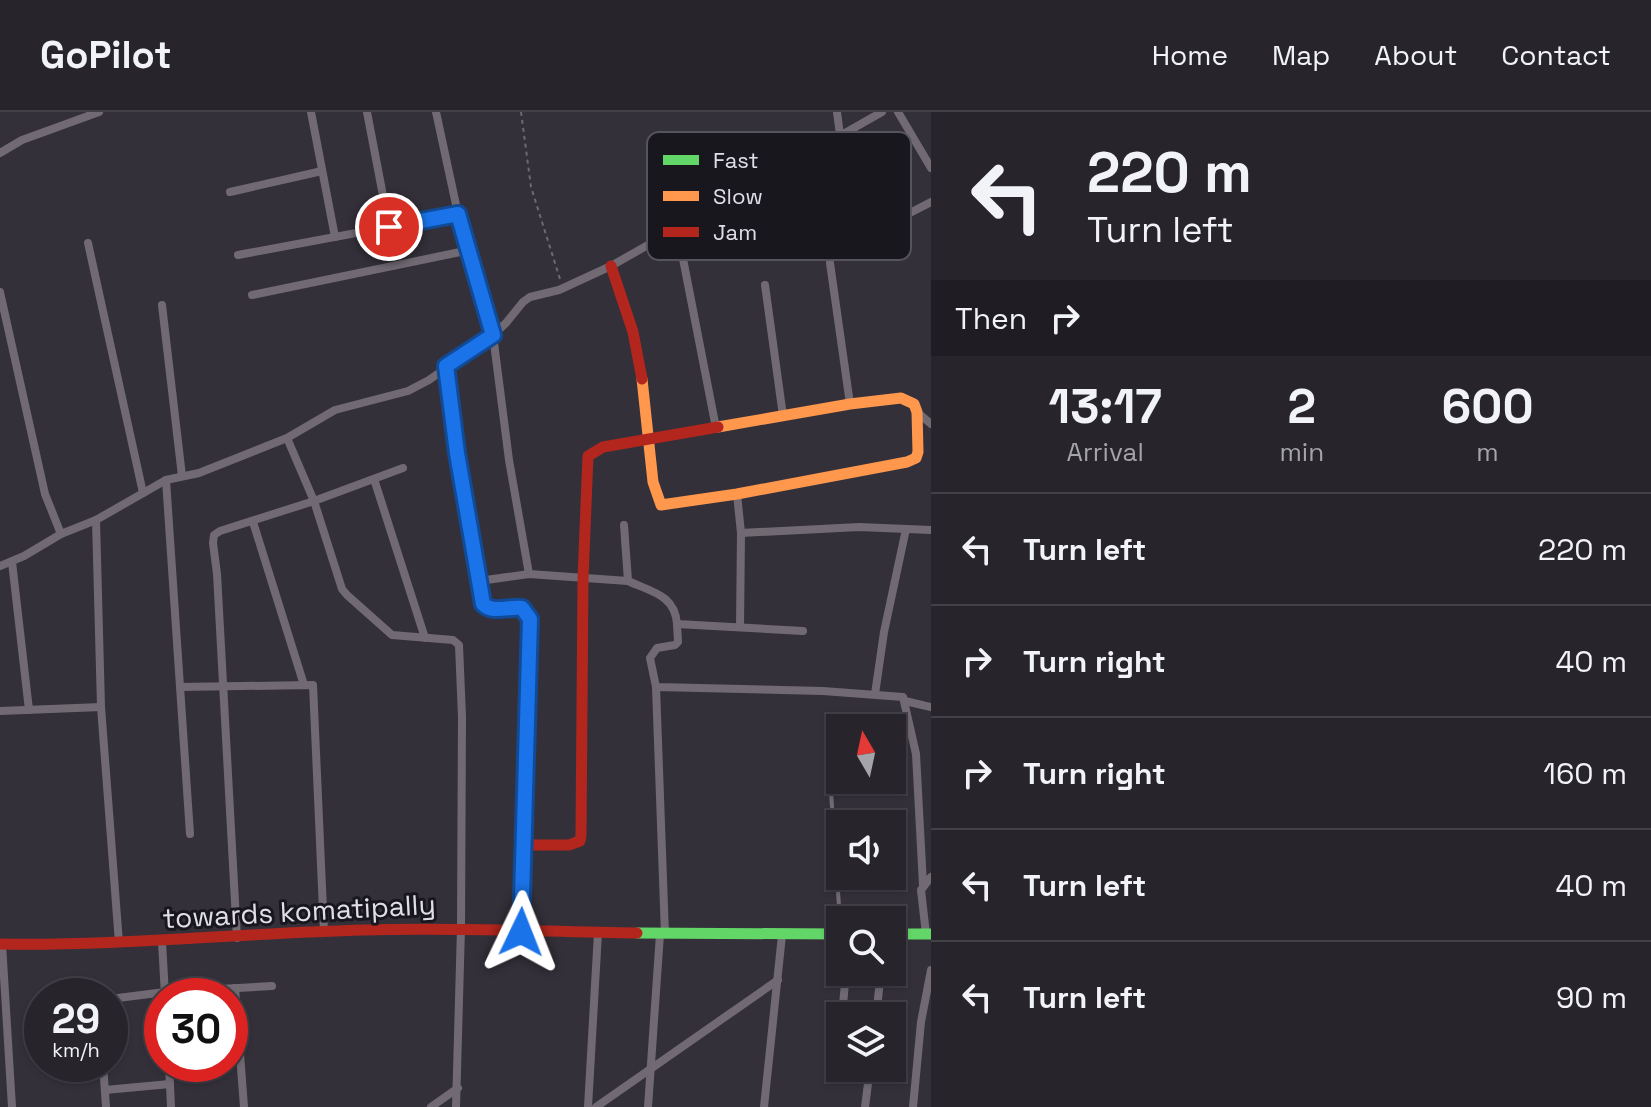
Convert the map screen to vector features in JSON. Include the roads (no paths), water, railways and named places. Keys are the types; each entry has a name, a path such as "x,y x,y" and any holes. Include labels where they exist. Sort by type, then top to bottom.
{"street":[{"path":"0,153 22,140 99,112"},
{"path":"311,112 335,237"},
{"path":"367,112 389,227"},
{"path":"436,112 458,214 493,335 509,460 529,574"},
{"path":"837,112 840,132"},
{"path":"845,132 882,112"},
{"path":"898,112 910,132"},
{"path":"911,134 931,168"},
{"path":"230,192 322,171"},
{"path":"911,212 931,202"},
{"path":"238,255 458,214"},
{"path":"88,243 143,493"},
{"path":"0,566 61,534 96,520 166,480 199,473 287,438 335,410 408,391 493,335 523,302 611,266 647,245"},
{"path":"252,295 470,250"},
{"path":"683,260 716,428"},
{"path":"830,263 850,404"},
{"path":"524,845 576,844 581,835 583,579 588,456 603,447 649,440 850,404 901,398 914,404 917,412 918,452 912,460 737,494 661,505 656,496 649,440 633,331 611,266"},
{"path":"765,285 783,416"},
{"path":"0,292 45,494 61,534"},
{"path":"162,305 182,476"},
{"path":"446,366 457,453 485,607 522,608 530,619 521,932"},
{"path":"917,412 931,424"},
{"path":"287,438 314,501 343,591 392,635 456,640 460,648 461,928 456,1107"},
{"path":"237,938 214,535 403,468"},
{"path":"374,479 425,638"},
{"path":"166,480 190,834"},
{"path":"737,494 741,533 740,627"},
{"path":"96,520 101,707 119,943"},
{"path":"253,522 304,685"},
{"path":"624,525 628,581"},
{"path":"741,533 859,527 931,530"},
{"path":"875,694 884,632 906,529"},
{"path":"12,562 29,710"},
{"path":"479,581 529,574 628,581 673,605 678,642 657,648 650,658 656,687 663,934 648,1107"},
{"path":"677,624 803,631"},
{"path":"180,687 313,685 324,932"},
{"path":"656,687 903,697 916,754 923,885 931,878"},
{"path":"905,701 931,707"},
{"path":"0,711 101,707"},
{"path":"906,934 929,934 921,890 931,878"},
{"name":"towards komatipally","path":"1,944 162,942 324,932 461,928 521,932 826,934"},
{"path":"588,1107 598,933"},
{"path":"764,1107 782,935"},
{"path":"162,942 164,978"},
{"path":"1,944 12,1107"},
{"path":"913,1107 921,1022 931,970"},
{"path":"596,1107 778,980"},
{"path":"248,987 272,986"},
{"path":"104,1082 106,1107"},
{"path":"242,1082 244,1107"},
{"path":"865,1107 868,1082"},
{"path":"105,1090 170,1084 171,1107"},
{"path":"431,1107 458,1088"}],"lane":[{"path":"831,794 839,906"}]}
